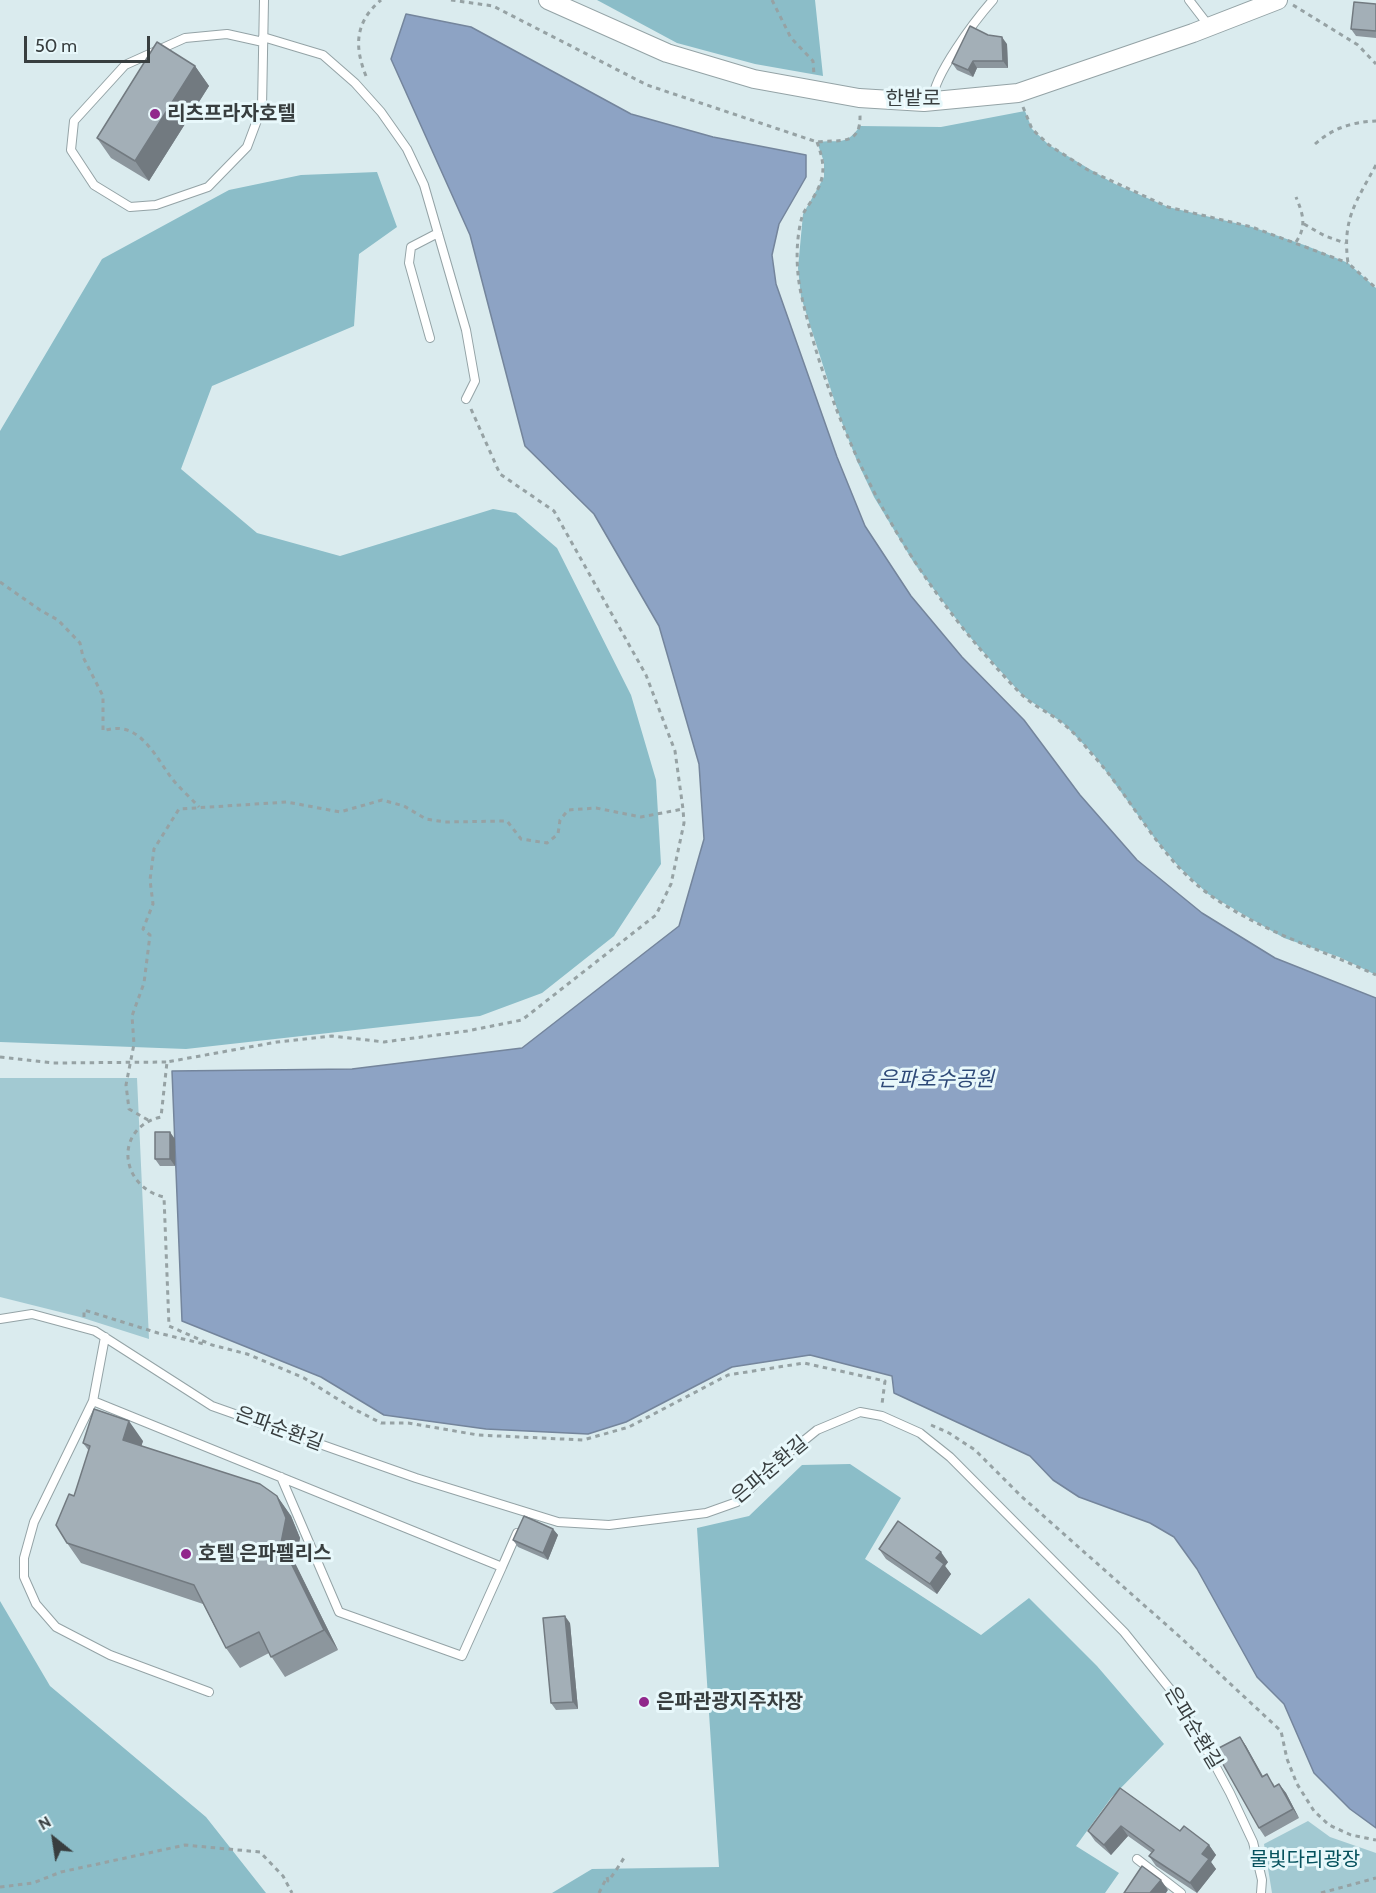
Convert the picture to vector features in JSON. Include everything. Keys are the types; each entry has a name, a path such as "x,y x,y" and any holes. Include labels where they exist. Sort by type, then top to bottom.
{"street":[{"name":"한밭로","path":"548,0 667,53 754,80 812,92 859,98 933,101 1018,93 1210,27 1278,0"}],"lane":[{"path":"264,0 263,39 262,107 247,147 208,187 156,205 130,207 94,185 71,150 74,121 125,65 185,38 227,34 263,39 323,55 362,90 407,149 424,185 466,330 475,381 466,399"},
{"path":"933,101 932,91 940,77 975,22 993,0"},
{"path":"1190,0 1210,27"},
{"path":"430,338 409,263 411,247 438,233"},
{"name":"은파순환길","path":"0,1318 32,1314 82,1328 105,1337 212,1406 416,1478 558,1522 609,1525 706,1513 737,1502 775,1464 817,1430 860,1412 882,1416 920,1433 950,1457 1144,1655 1182,1704 1230,1793 1253,1842 1262,1880 1261,1893"},
{"path":"105,1337 93,1401 34,1522 24,1558 24,1577 36,1604 56,1627 110,1655 209,1692"},
{"path":"93,1401 502,1567"},
{"path":"281,1477 339,1612 462,1656 527,1512"},
{"path":"1137,1859 1181,1893"}],"path":[{"path":"369,83 361,63 359,31 366,12 381,0"},
{"path":"451,0 493,6 647,85 817,142 844,141 852,138 860,126 859,98"},
{"path":"772,0 791,38 813,61 812,92"},
{"path":"1287,0 1307,16 1358,45 1376,64"},
{"path":"1018,93 1032,129 1048,145 1088,170 1168,207 1252,227 1348,263 1376,288"},
{"path":"1315,144 1336,129 1349,124 1376,121"},
{"path":"817,142 825,162 824,177 803,214 798,268 801,297 839,415 857,461 874,497 914,563 969,636 1023,696 1063,723 1094,755 1156,840 1179,867 1208,894 1284,938 1339,957 1376,975"},
{"path":"1348,263 1345,243 1353,208 1376,165"},
{"path":"1296,197 1304,224 1296,242"},
{"path":"1304,224 1330,239 1345,243"},
{"path":"0,1057 53,1063 167,1062 277,1042 332,1036 384,1042 467,1031 522,1020 656,915 671,884 684,823 675,751 646,675 554,511 500,474 466,399"},
{"path":"0,582 58,620 80,643 83,657 103,696 103,731 114,727 128,728 153,748 171,778 199,807"},
{"path":"148,1120 129,1109 126,1085 134,1044 132,1017 144,983 147,962 150,935 143,929 153,904 150,880 154,849 179,810 287,802 340,813 382,800 404,806 426,819 445,822 507,821 521,839 547,843 558,834 560,820 568,810 596,808 641,817 683,809"},
{"path":"167,1062 161,1117 148,1120 135,1129 128,1156 130,1170 150,1194 164,1197 169,1326 212,1345"},
{"path":"82,1328 84,1310 158,1333 247,1354 304,1378 381,1423 408,1423 478,1435 583,1440 629,1427 728,1375 804,1363 885,1382 882,1406 891,1409"},
{"path":"927,1424 949,1433 975,1450 1021,1496 1180,1637 1281,1731 1287,1759 1297,1784 1314,1811 1329,1825 1351,1834 1376,1840"},
{"path":"0,1887 33,1883 62,1872 185,1845 260,1852 283,1876 292,1893"},
{"path":"599,1893 603,1881 607,1877 608,1881 614,1877 616,1867 625,1856"},
{"path":"1321,1893 1376,1878"}],"green space":[{"path":"0,1078 137,1078 149,1339 80,1317 0,1297"},
{"name":"물빛다리광장","path":"1308,1821 1330,1837 1376,1853 1376,1893 1272,1893 1264,1844"}],"shaded area":[{"path":"597,0 815,0 823,76 755,64 677,43"},
{"path":"1025,111 1032,129 1049,145 1113,183 1168,207 1252,227 1307,246 1348,263 1376,288 1376,975 1339,957 1284,938 1208,894 1179,867 1156,840 1094,755 1063,723 1023,696 969,636 914,563 874,497 857,461 839,415 801,297 798,268 803,214 824,177 824,162 817,142 846,140 860,126 941,127"},
{"path":"377,172 397,227 359,254 354,326 212,386 181,469 257,533 340,556 493,509 516,513 557,548 631,695 656,780 661,864 614,936 542,993 480,1016 186,1049 0,1042 0,431 102,259 229,190 301,175"},
{"path":"850,1464 901,1498 865,1559 981,1635 1029,1598 1097,1666 1164,1744 1111,1798 1076,1846 1119,1873 1105,1893 552,1893 592,1869 719,1867 697,1528 749,1516 802,1465"},
{"path":"0,1601 50,1686 206,1817 266,1893 0,1893"}],"water":[{"name":"은파호수공원","path":"406,14 471,27 631,114 713,137 806,155 806,177 779,224 772,255 776,284 837,457 865,526 911,596 962,657 1024,720 1080,795 1137,860 1202,913 1275,958 1376,998 1376,1828 1350,1809 1314,1773 1284,1704 1257,1677 1197,1569 1174,1537 1150,1523 1079,1497 1053,1480 1030,1456 894,1393 892,1376 810,1355 732,1367 626,1422 588,1434 486,1429 384,1415 321,1377 182,1321 172,1071 352,1069 522,1048 679,926 704,839 699,764 659,626 594,514 525,446 470,235 391,59"}],"building":[{"path":"1354,2 1376,4 1376,31 1351,29"},
{"path":"970,26 988,35 1002,37 1003,61 973,61 968,70 952,63"},
{"path":"157,42 195,66 135,161 97,138"},
{"path":"155,1132 170,1132 170,1159 155,1159"},
{"name":"호텔 은파펠리스","path":"94,1409 129,1421 123,1440 260,1484 277,1496 286,1518 281,1543 324,1630 271,1657 259,1632 226,1648 194,1585 67,1543 56,1525 69,1494 74,1496 90,1446 83,1443"},
{"path":"524,1516 553,1529 543,1553 513,1540"},
{"path":"898,1521 941,1552 936,1558 944,1564 930,1584 879,1549"},
{"path":"565,1616 573,1702 551,1703 543,1618"},
{"path":"1240,1737 1262,1777 1267,1774 1274,1787 1279,1784 1293,1809 1259,1828 1215,1750"},
{"path":"1120,1788 1180,1831 1184,1826 1209,1845 1202,1854 1209,1859 1190,1883 1149,1856 1154,1850 1121,1826 1104,1845 1088,1831"},
{"path":"1142,1866 1161,1880 1150,1893 1124,1893"}],"place":[{"name":"리츠프라자호텔","path":"155,114"},
{"name":"호텔 은파펠리스","path":"186,1554"},
{"name":"은파관광지주차장","path":"644,1702"}]}
